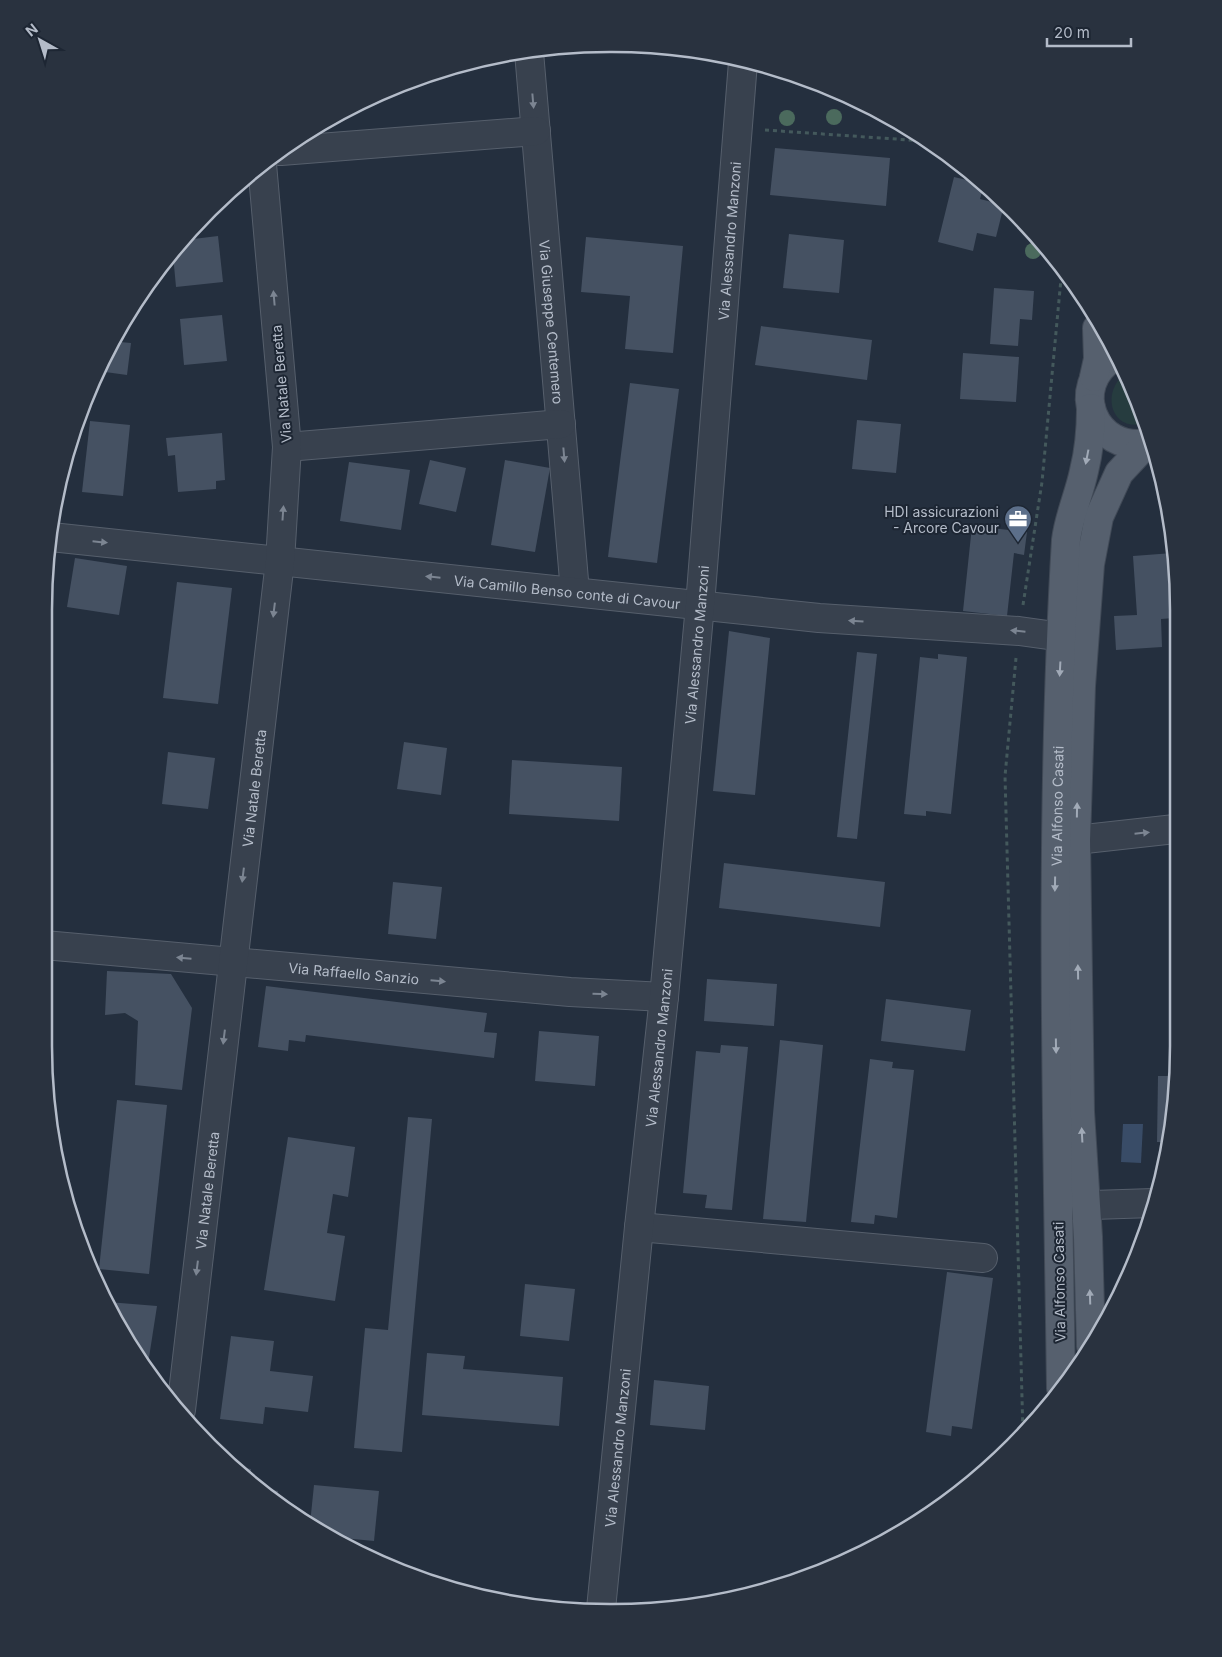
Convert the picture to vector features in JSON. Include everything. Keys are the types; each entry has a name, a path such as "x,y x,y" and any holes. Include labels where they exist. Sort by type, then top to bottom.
{"main road":[{"path":"1094,377 1098,359 1097,336"},
{"path":"1094,377 1101,367 1110,360"},
{"name":"Via Alfonso Casati","path":"1091,1332 1086,1205 1080,1112 1073,638 1068,521 1084,472 1091,431 1090,393 1094,377"},
{"path":"1091,408 1098,425 1111,437 1129,444 1143,443"},
{"name":"Via Alfonso Casati","path":"1061,1376 1054,943 1057,735 1073,638 1099,516 1119,473 1144,447"}],"street":[{"name":"Via Giuseppe Centemero","path":"530,58 575,592"},
{"name":"Via Alessandro Manzoni","path":"602,1604 664,997 700,605 742,69"},
{"path":"296,151 536,131"},
{"name":"Via Natale Beretta","path":"182,1403 280,561 287,447 263,175"},
{"path":"287,447 561,424"},
{"name":"Via Camillo Benso conte di Cavour","path":"57,537 819,618 1019,631 1073,638"},
{"path":"1076,840 1170,830"},
{"name":"Via Raffaello Sanzio","path":"53,946 570,992 664,997"},
{"name":"Via Alfonso Casati","path":"1059,1206 1147,1203"},
{"path":"639,1227 982,1258"}],"path":[{"path":"737,128 910,140"},
{"path":"1023,1423 1005,776 1019,631 1042,482 1061,281"}],"green space":[{"path":"1119,380 1138,424 1123,422 1117,417 1113,409 1111,400"}],"water":[{"path":"1123,1124 1143,1124 1141,1163 1121,1162"}],"building":[{"path":"775,148 890,158 886,206 770,195"},
{"path":"954,177 965,180 982,193 980,199 990,202 1002,212 996,237 977,233 973,251 938,242"},
{"path":"789,234 844,240 839,293 783,288"},
{"path":"218,236 223,282 176,287 174,264 195,239"},
{"path":"586,237 683,246 673,353 625,349 630,296 581,292"},
{"path":"994,288 1034,291 1032,320 1020,319 1018,346 990,344"},
{"path":"222,315 227,361 184,365 180,319"},
{"path":"761,326 872,340 867,380 755,365"},
{"path":"122,342 131,343 127,375 106,372"},
{"path":"963,353 1019,357 1016,402 960,399"},
{"path":"630,383 679,389 657,563 608,557"},
{"path":"857,420 901,424 896,473 852,469"},
{"path":"90,421 130,425 123,496 82,492"},
{"path":"222,433 225,480 216,481 216,489 178,492 175,455 168,456 166,438"},
{"path":"430,460 466,468 456,512 419,504"},
{"path":"505,460 550,468 535,552 491,545"},
{"path":"349,462 410,470 401,530 340,521"},
{"path":"972,526 1027,532 1024,555 1014,553 1007,616 963,611"},
{"path":"1166,554 1170,618 1161,619 1162,647 1116,650 1114,616 1137,615 1133,556"},
{"path":"75,558 127,566 119,615 67,607"},
{"path":"177,582 232,588 218,704 163,698"},
{"path":"729,631 770,638 755,795 713,791"},
{"path":"857,652 877,654 857,839 837,837"},
{"path":"938,654 967,657 951,814 926,811 926,816 904,814 920,657 938,659"},
{"path":"404,742 447,748 441,795 397,789"},
{"path":"168,752 215,758 208,809 162,804"},
{"path":"512,760 622,767 619,821 509,814"},
{"path":"724,863 885,882 880,927 719,908"},
{"path":"393,882 442,887 436,939 388,934"},
{"path":"107,971 171,974 192,1008 182,1090 135,1085 138,1021 125,1013 105,1015"},
{"path":"707,979 777,984 774,1026 704,1021"},
{"path":"266,986 487,1013 484,1032 497,1033 494,1058 306,1035 305,1042 289,1040 288,1051 258,1047"},
{"path":"886,999 971,1010 965,1051 881,1041"},
{"path":"539,1031 599,1036 595,1086 535,1081"},
{"path":"780,1040 823,1045 806,1222 763,1219"},
{"path":"721,1045 748,1047 732,1210 705,1208 707,1195 683,1193 696,1051 720,1053"},
{"path":"870,1059 893,1062 892,1068 914,1070 897,1218 875,1215 874,1224 851,1222"},
{"path":"1158,1076 1168,1076 1161,1142 1157,1142"},
{"path":"117,1100 167,1105 149,1274 99,1269"},
{"path":"408,1117 432,1119 402,1452 354,1448 365,1328 388,1330"},
{"path":"288,1137 355,1147 348,1197 333,1194 327,1233 345,1236 335,1301 264,1290"},
{"path":"947,1272 993,1278 972,1429 952,1426 951,1436 926,1432"},
{"path":"525,1284 575,1289 569,1341 520,1336"},
{"path":"115,1303 157,1306 149,1359"},
{"path":"231,1336 274,1341 270,1371 313,1376 308,1412 265,1407 263,1424 220,1419"},
{"path":"427,1353 465,1356 463,1369 563,1377 559,1426 422,1415"},
{"path":"654,1380 709,1386 705,1430 650,1425"},
{"path":"314,1485 379,1491 374,1541 348,1539 311,1516"}],"place":[{"name":"HDI assicurazioni - Arcore Cavour","path":"1018,543"}]}
